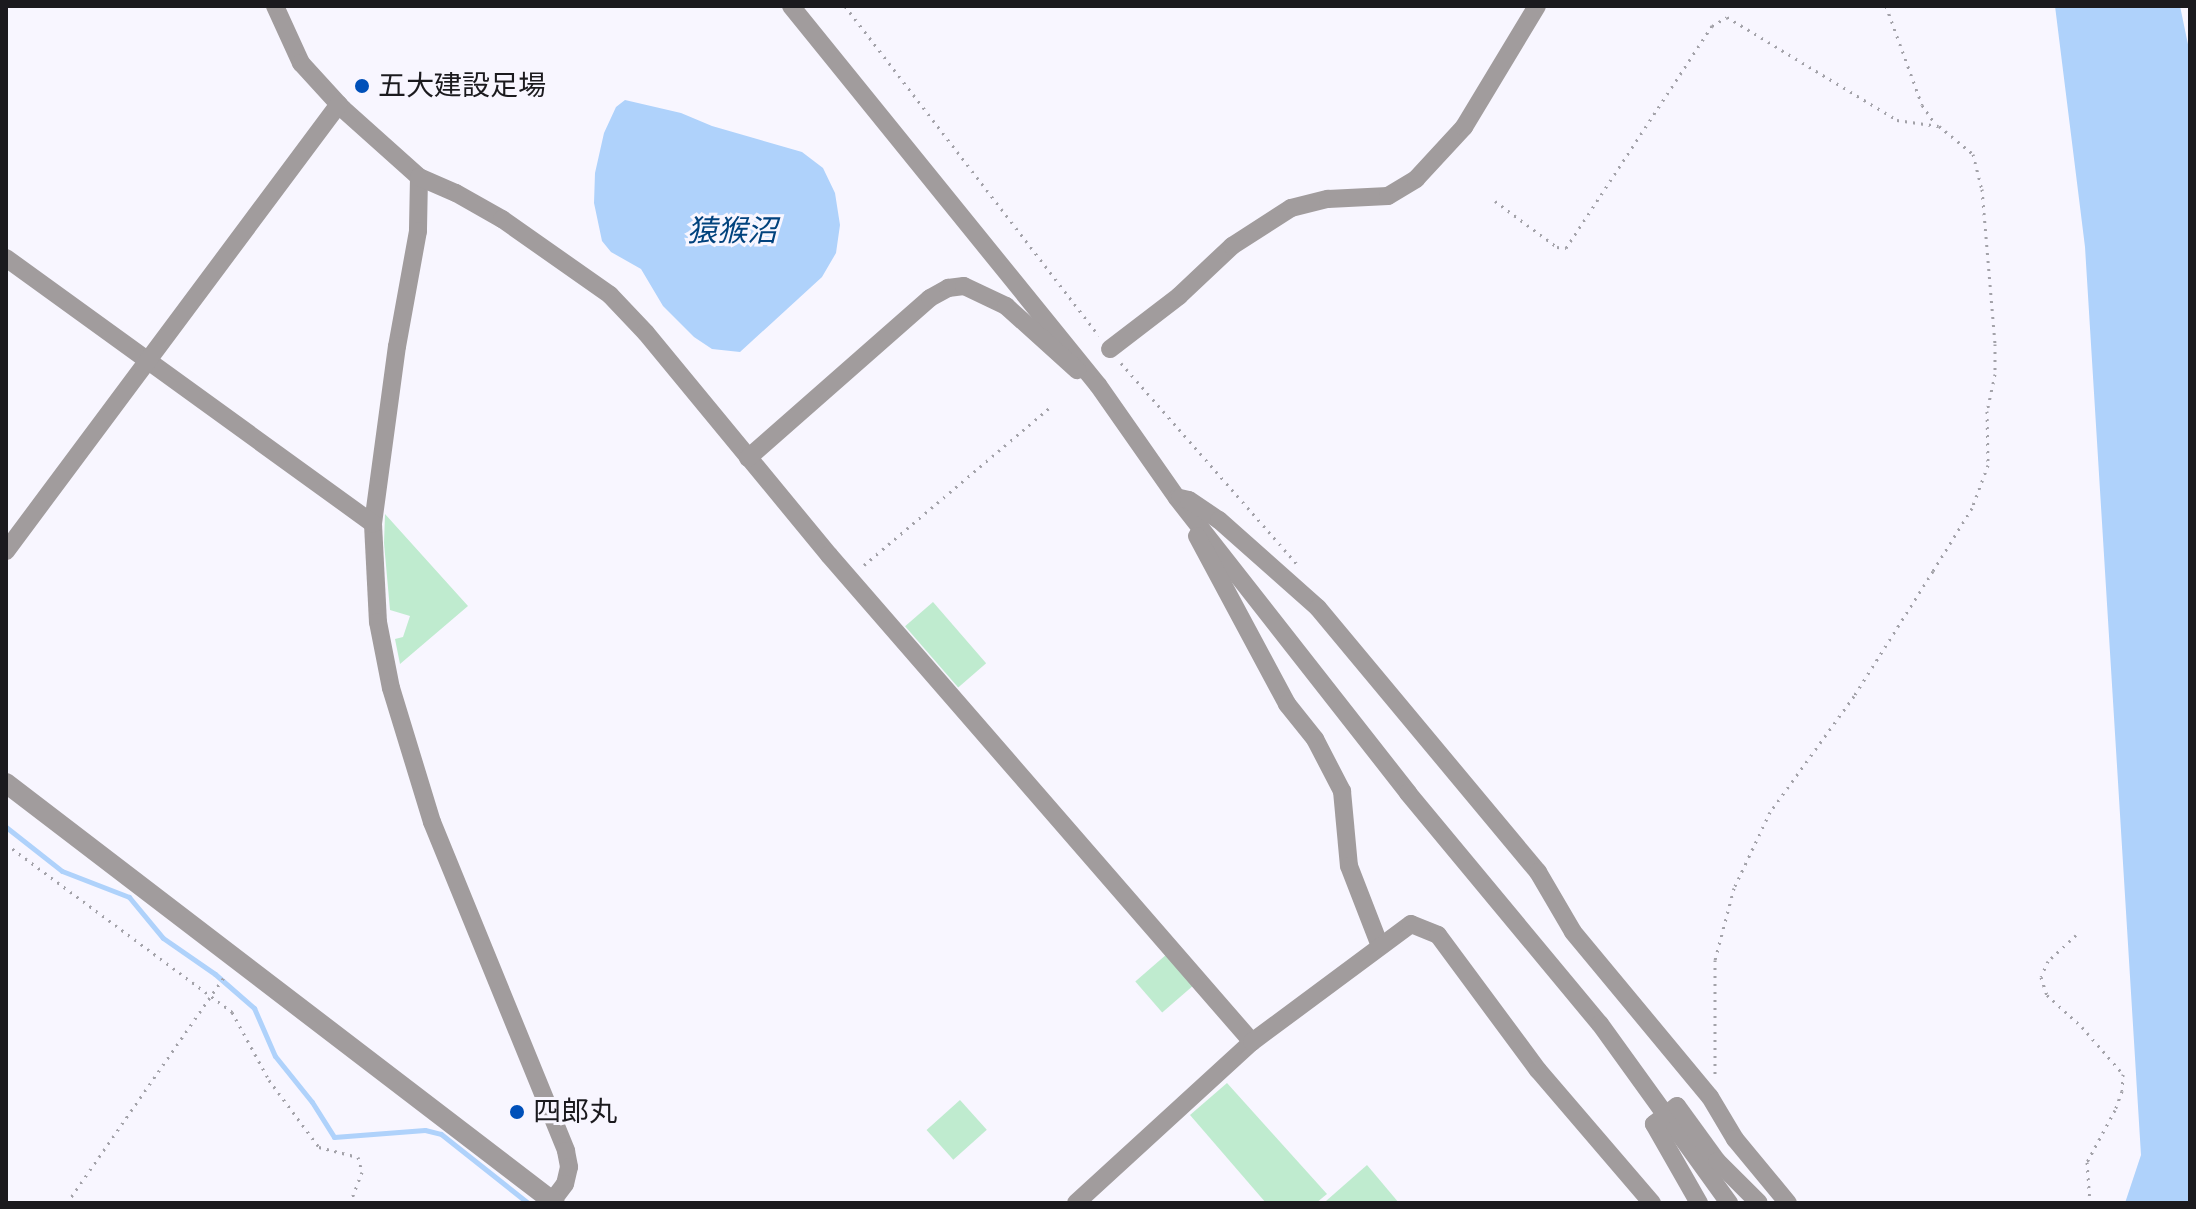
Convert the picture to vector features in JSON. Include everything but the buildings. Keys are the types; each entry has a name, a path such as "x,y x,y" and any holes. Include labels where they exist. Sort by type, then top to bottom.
{"street":[{"path":"275,6 301,63 339,104 419,177 456,193 502,219 610,295 646,333 849,578 1252,1042"},
{"path":"791,6 1084,368 1177,498 1408,793 1600,1024 1729,1203"},
{"path":"1110,349 1179,296 1232,246 1291,208 1328,199 1388,196 1416,179 1464,127 1537,6"},
{"path":"6,551 339,104"},
{"path":"6,783 554,1202 565,1184 569,1167 566,1151 476,937 408,753 378,622 373,524 397,346 418,231 419,177"},
{"path":"6,258 373,524"},
{"path":"748,458 930,298 948,288 964,286 1006,306 1053,352 1078,371 1084,368"},
{"path":"1177,498 1189,500 1219,520 1318,608 1475,802 1538,872 1573,932 1710,1097 1735,1139 1788,1203"},
{"path":"1177,498 1287,704 1315,739 1342,791 1349,866 1380,946"},
{"path":"1076,1203 1252,1042 1411,924 1438,935 1538,1070 1652,1203"},
{"path":"1699,1203 1654,1124 1677,1106 1717,1161 1759,1203"}],"path":[{"path":"845,6 1041,265 1110,349 1297,562 1299,573 1293,583"},
{"path":"1886,6 1922,105 1934,122"},
{"path":"1495,201 1557,247 1566,248 1712,26 1727,17 1897,120 1939,126 1954,135 1973,154 1982,189 1995,344 1995,374 1987,411 1988,465 1972,508 1854,696 1770,812 1734,888 1715,960 1714,1084 1710,1097"},
{"path":"849,578 1049,408"},
{"path":"6,844 232,1012 269,1080 319,1147 358,1157 362,1172 350,1203"},
{"path":"2076,935 2048,961 2041,977 2047,995 2082,1027 2123,1074 2115,1110 2087,1162 2085,1176 2090,1203"},
{"path":"67,1203 226,975"}],"green space":[{"path":"385,514 468,606 400,664 395,639 403,637 410,616 390,610 384,543"},
{"path":"933,602 986,663 958,687 905,626"},
{"path":"1167,954 1194,985 1162,1012 1135,982"},
{"path":"1227,1083 1327,1194 1316,1203 1266,1203 1190,1115"},
{"path":"960,1100 987,1130 953,1160 927,1130"},
{"path":"1367,1165 1399,1203 1326,1201"}],"water":[{"path":"2055,6 2180,6 2190,54 2190,1203 2125,1203 2141,1155 2085,247"},
{"name":"猿猴沼","path":"625,100 681,113 712,126 802,152 823,168 835,193 840,225 836,253 822,277 740,352 712,349 694,337 663,306 641,269 611,252 602,241 594,203 595,173 604,133 616,107"}],"waterway":[{"path":"6,827 62,871 129,897 163,938 215,974 254,1008 275,1056 312,1102 334,1137 425,1130 441,1134 528,1203"}],"place":[{"name":"五大建設足場","path":"362,86"},
{"name":"四郎丸","path":"517,1112"}]}
